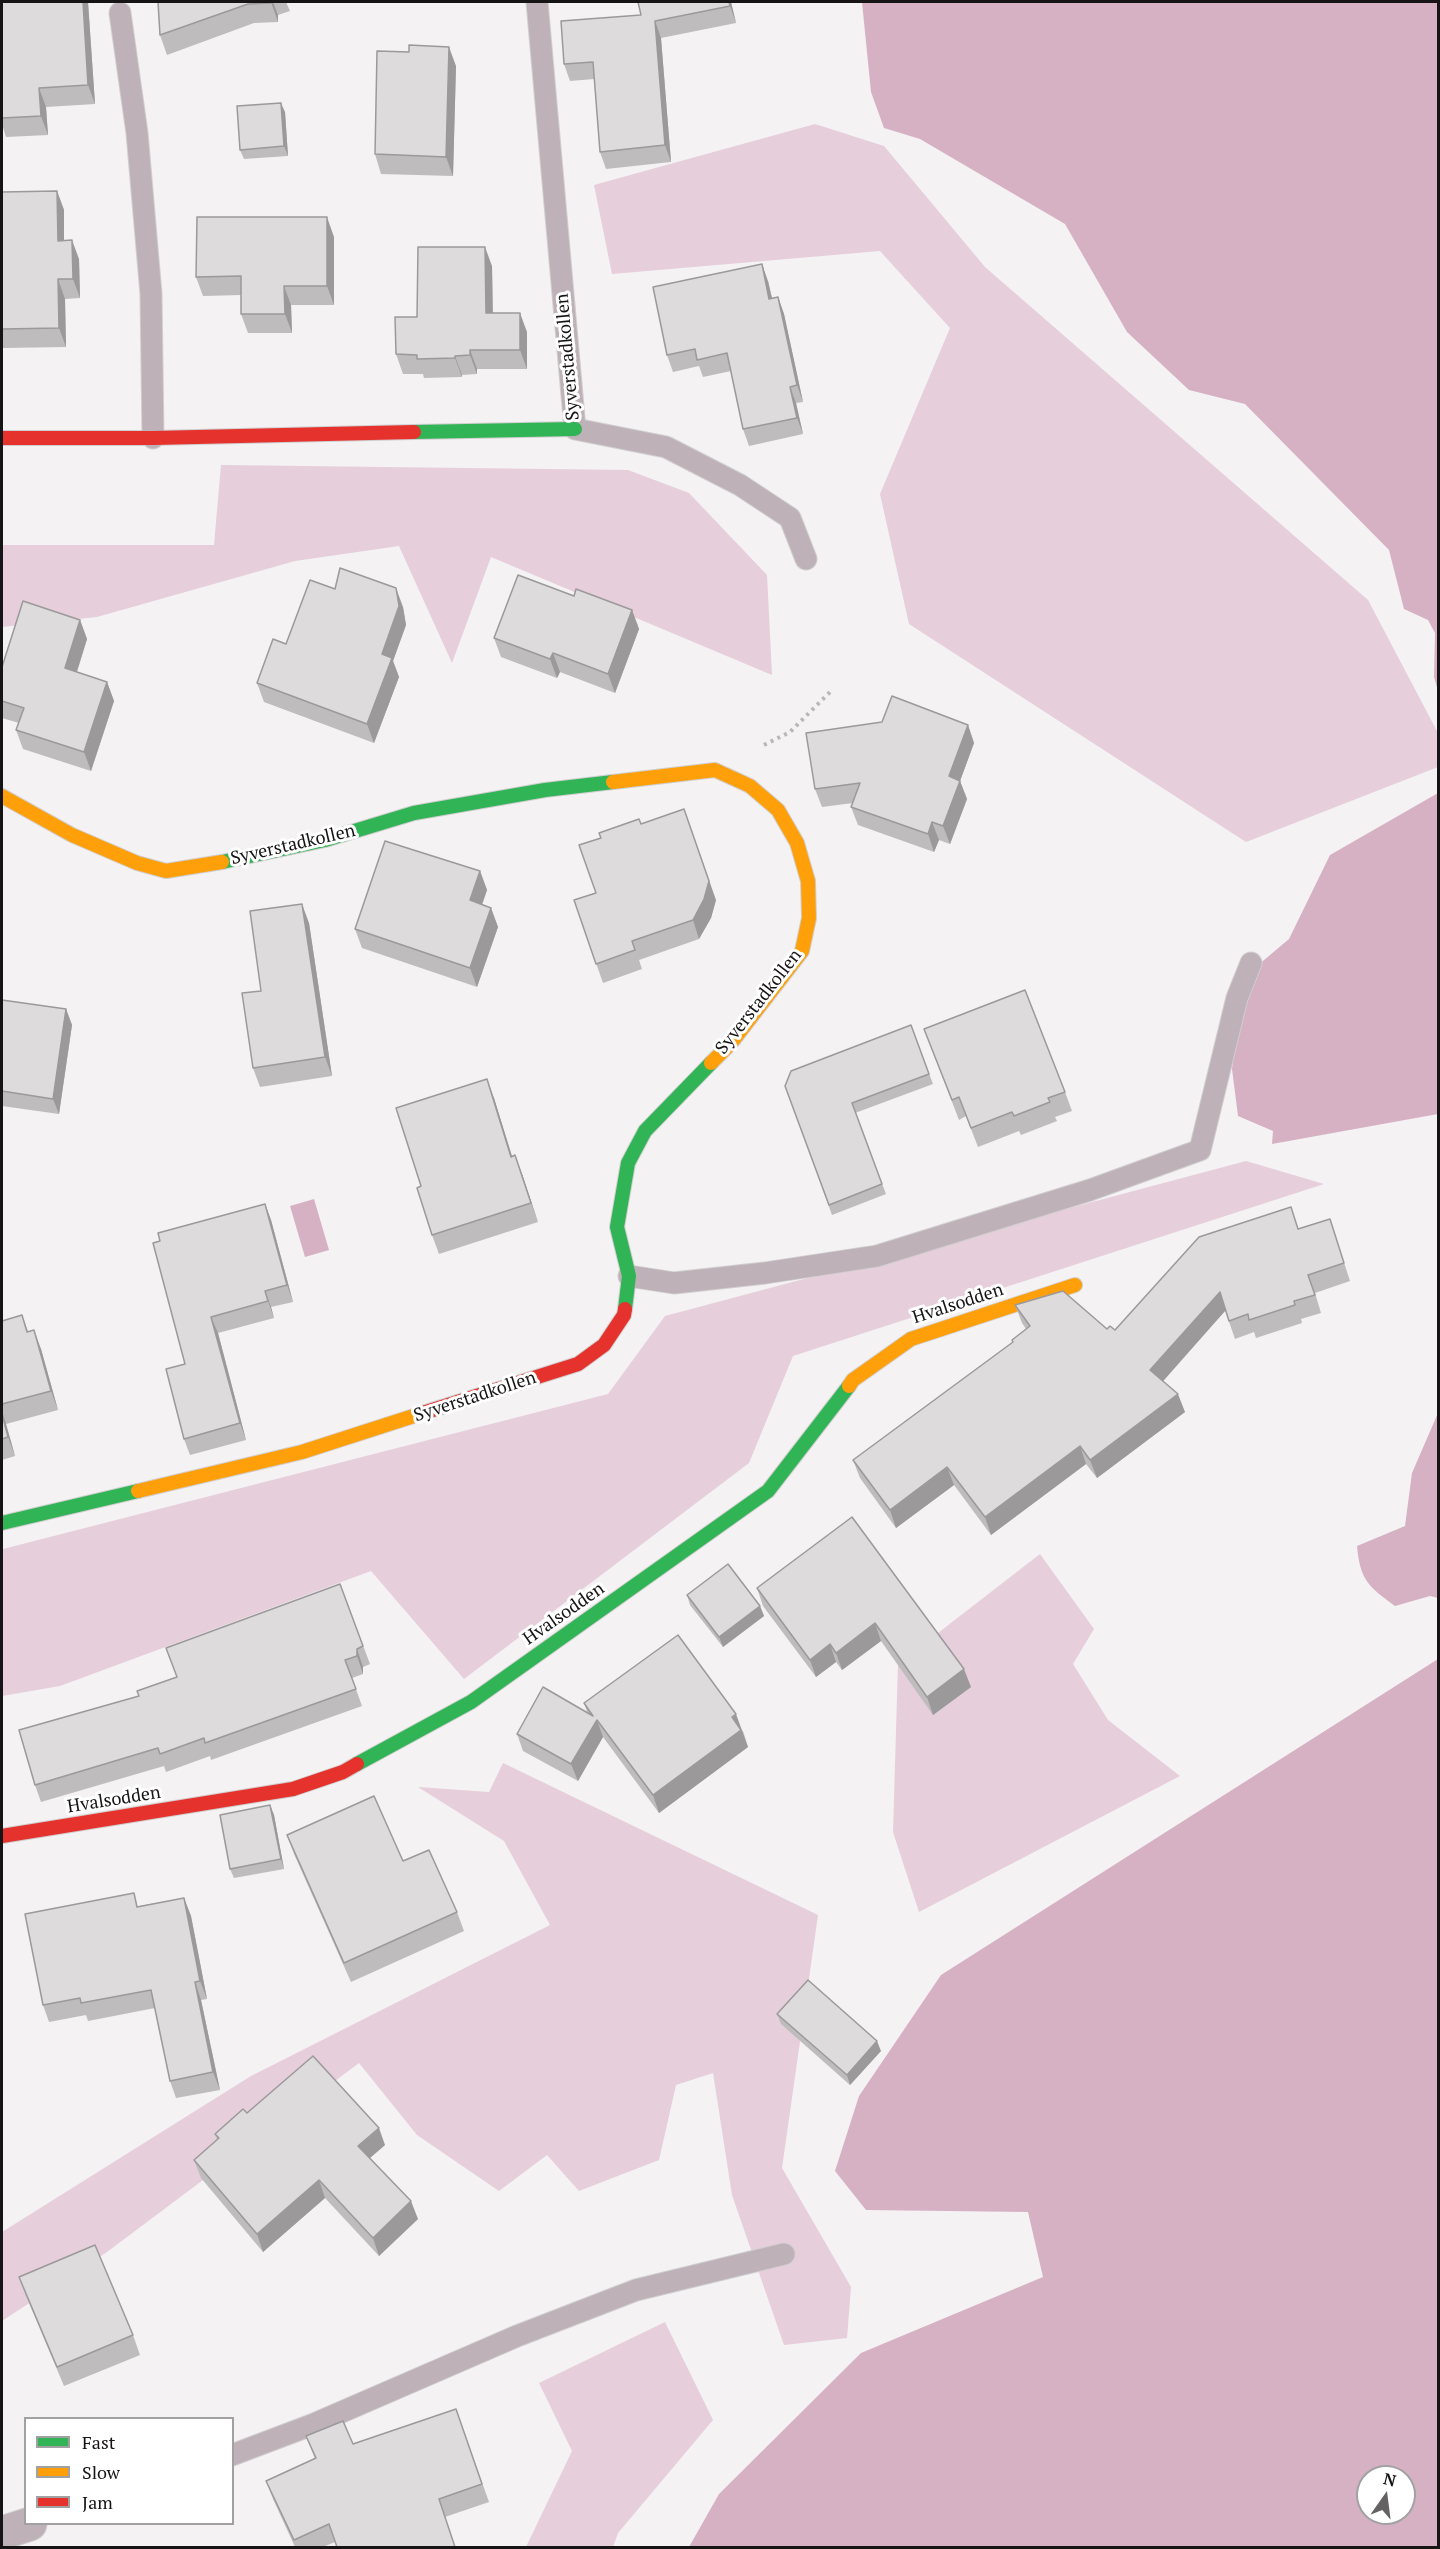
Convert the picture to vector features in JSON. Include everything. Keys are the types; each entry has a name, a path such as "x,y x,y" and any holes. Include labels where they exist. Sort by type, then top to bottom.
{"street":[{"name":"Syverstadkollen","path":"2,438 153,438 575,429"},
{"name":"Syverstadkollen","path":"2,796 72,835 137,863 166,871 194,868 325,840 414,813 544,790 715,770 750,786 778,810 796,843 808,881 809,918 802,951 731,1042 645,1131 628,1163 617,1227 628,1276 624,1315 604,1345 578,1364 302,1452 2,1523"},
{"name":"Hvalsodden","path":"2,1836 292,1788 343,1772 471,1702 768,1491 853,1380 911,1339 1075,1285"},
{"path":"2,2533 24,2525"}],"lane":[{"name":"Syverstadkollen","path":"537,2 575,429"},
{"path":"120,13 137,133 151,294 153,438"},
{"path":"575,429 666,447 740,485 790,518 806,559"},
{"path":"628,1276 674,1283 765,1274 877,1256 1089,1190 1200,1150 1237,998 1251,963"},
{"path":"234,2454 314,2424 517,2336 636,2290 784,2254"}],"path":[{"path":"715,770 790,732 830,692"}],"shaded area":[{"path":"862,2 1438,2 1438,691 1434,677 1435,633 1428,620 1404,609 1389,550 1245,404 1189,390 1127,332 1065,224 920,139 884,128 871,92"},
{"path":"815,124 884,146 985,267 1368,600 1438,733 1438,767 1246,842 909,624 880,494 950,328 880,251 612,274 594,185"},
{"path":"221,465 628,470 689,493 767,575 772,675 491,557 452,663 399,546 295,561 97,617 2,627 2,545 214,545"},
{"path":"1438,793 1438,1114 1272,1144 1273,1131 1238,1116 1232,1069 1238,1017 1257,966 1289,939 1330,855"},
{"path":"1246,1161 1324,1184 793,1356 749,1463 464,1679 371,1571 60,1686 2,1696 3,1549 608,1394 665,1316"},
{"path":"314,1199 329,1250 305,1257 290,1206"},
{"path":"1438,1413 1438,1598 1430,1596 1395,1606 1367,1582 1358,1558 1357,1546 1405,1526 1412,1473"},
{"path":"1040,1554 1094,1629 1073,1664 1108,1720 1180,1776 919,1912 893,1832 898,1664"},
{"path":"1438,1659 1438,2547 689,2547 719,2494 861,2353 1043,2277 1028,2212 866,2210 835,2171 859,2096 941,1975"},
{"path":"503,1763 818,1915 782,2168 851,2287 847,2338 784,2345 732,2195 713,2073 676,2085 659,2160 579,2191 547,2155 499,2191 417,2135 359,2063 107,2252 2,2321 2,2232 251,2076 550,1925 504,1841 418,1787 489,1792"},
{"path":"665,2322 713,2420 618,2533 613,2547 526,2547 572,2451 539,2383"}],"building":[{"path":"2,2 83,2 88,85 39,88 41,116 2,118"},
{"path":"158,2 271,3 248,4 160,35"},
{"path":"638,2 729,2 730,6 655,21 665,145 600,152 593,62 564,64 561,21 641,15"},
{"path":"409,45 449,47 446,157 375,154 377,51 409,52"},
{"path":"281,103 284,146 240,150 237,106"},
{"path":"57,191 58,241 72,240 73,279 58,279 59,328 2,329 2,192"},
{"path":"197,217 327,217 327,286 284,286 285,314 241,314 241,276 196,277"},
{"path":"418,247 485,247 486,313 520,313 520,350 470,350 470,355 455,356 455,358 417,359 417,355 396,354 395,317 417,317"},
{"path":"762,264 769,299 778,297 797,385 790,387 797,418 743,429 727,353 697,360 695,349 667,355 653,287"},
{"path":"340,568 396,588 399,606 382,654 392,658 367,724 257,683 273,639 286,644 310,580 335,589"},
{"path":"518,575 574,596 576,589 632,610 608,674 553,653 550,659 494,638"},
{"path":"23,601 80,620 65,668 107,682 84,752 16,730 24,708 2,701 2,667"},
{"path":"892,696 968,725 949,776 960,781 943,826 932,822 928,834 851,807 860,783 815,789 806,733 882,722"},
{"path":"684,809 709,881 704,899 693,920 632,941 635,950 596,964 574,900 596,893 579,845 601,838 599,833 639,819 641,824"},
{"path":"385,841 480,871 470,900 491,908 470,968 355,929"},
{"path":"302,904 325,1057 253,1068 242,993 261,991 250,911"},
{"path":"1025,990 1065,1092 1048,1098 1050,1102 1014,1116 1012,1112 971,1128 959,1097 952,1100 924,1029"},
{"path":"2,1000 66,1009 53,1099 2,1091"},
{"path":"911,1025 929,1074 852,1103 882,1184 829,1205 785,1086 791,1071"},
{"path":"487,1079 511,1157 515,1155 531,1203 432,1235 417,1188 421,1186 396,1108"},
{"path":"265,1204 287,1285 265,1291 268,1301 211,1317 240,1423 184,1439 166,1369 185,1364 153,1243 160,1241 158,1233"},
{"path":"1291,1207 1298,1229 1330,1219 1344,1263 1308,1275 1315,1295 1294,1301 1295,1305 1249,1320 1248,1314 1229,1321 1220,1292 1150,1370 1178,1394 1090,1460 1080,1446 985,1517 947,1467 890,1510 853,1460 1013,1342 1012,1340 1030,1326 1015,1305 1063,1291 1107,1329 1110,1326 1115,1330 1199,1237"},
{"path":"22,1315 27,1332 34,1330 51,1391 2,1404 2,1321"},
{"path":"2,1414 8,1437 2,1439"},
{"path":"852,1517 964,1669 927,1697 875,1623 836,1653 830,1644 810,1660 757,1588"},
{"path":"728,1564 760,1606 719,1637 687,1595"},
{"path":"340,1584 363,1646 357,1649 357,1656 345,1660 356,1689 205,1743 204,1738 160,1754 158,1748 35,1785 19,1730 139,1696 137,1691 177,1677 166,1648"},
{"path":"678,1635 736,1714 732,1717 741,1730 653,1795 597,1720 571,1764 517,1734 543,1687 593,1716 584,1703"},
{"path":"374,1796 403,1861 429,1850 457,1912 344,1963 287,1835"},
{"path":"270,1805 281,1859 230,1869 220,1815"},
{"path":"134,1893 137,1907 184,1898 200,1981 195,1982 213,2072 170,2081 151,1990 81,2003 80,1998 43,2005 25,1914"},
{"path":"808,1980 877,2041 847,2075 777,2014"},
{"path":"313,2056 379,2128 358,2146 411,2201 373,2238 319,2180 257,2234 194,2160 219,2138 215,2134 243,2109 247,2113"},
{"path":"95,2245 133,2335 57,2367 19,2277"},
{"path":"456,2409 482,2484 439,2499 455,2547 337,2547 329,2524 294,2540 266,2481 316,2458 306,2436 343,2421 353,2444"}],"traffic: fast":[{"path":"414,432 575,429"},
{"path":"222,862 325,840 414,813 545,790 613,782"},
{"path":"625,1309 629,1276 617,1227 628,1163 645,1131 711,1063"},
{"path":"357,1764 471,1702 768,1491 849,1386"},
{"path":"2,1523 138,1491"}],"traffic: slow":[{"path":"613,782 715,770 750,786 778,810 797,843 808,881 809,918 802,951 731,1043 711,1063"},
{"path":"2,796 72,835 137,863 166,871 222,862"},
{"path":"849,1386 853,1380 911,1339 1075,1285"},
{"path":"138,1491 302,1452 423,1413"}],"traffic: jam":[{"path":"2,438 153,438 414,432"},
{"path":"423,1413 578,1364 604,1345 624,1315 625,1309"},
{"path":"2,1836 293,1789 343,1772 357,1764"}]}
